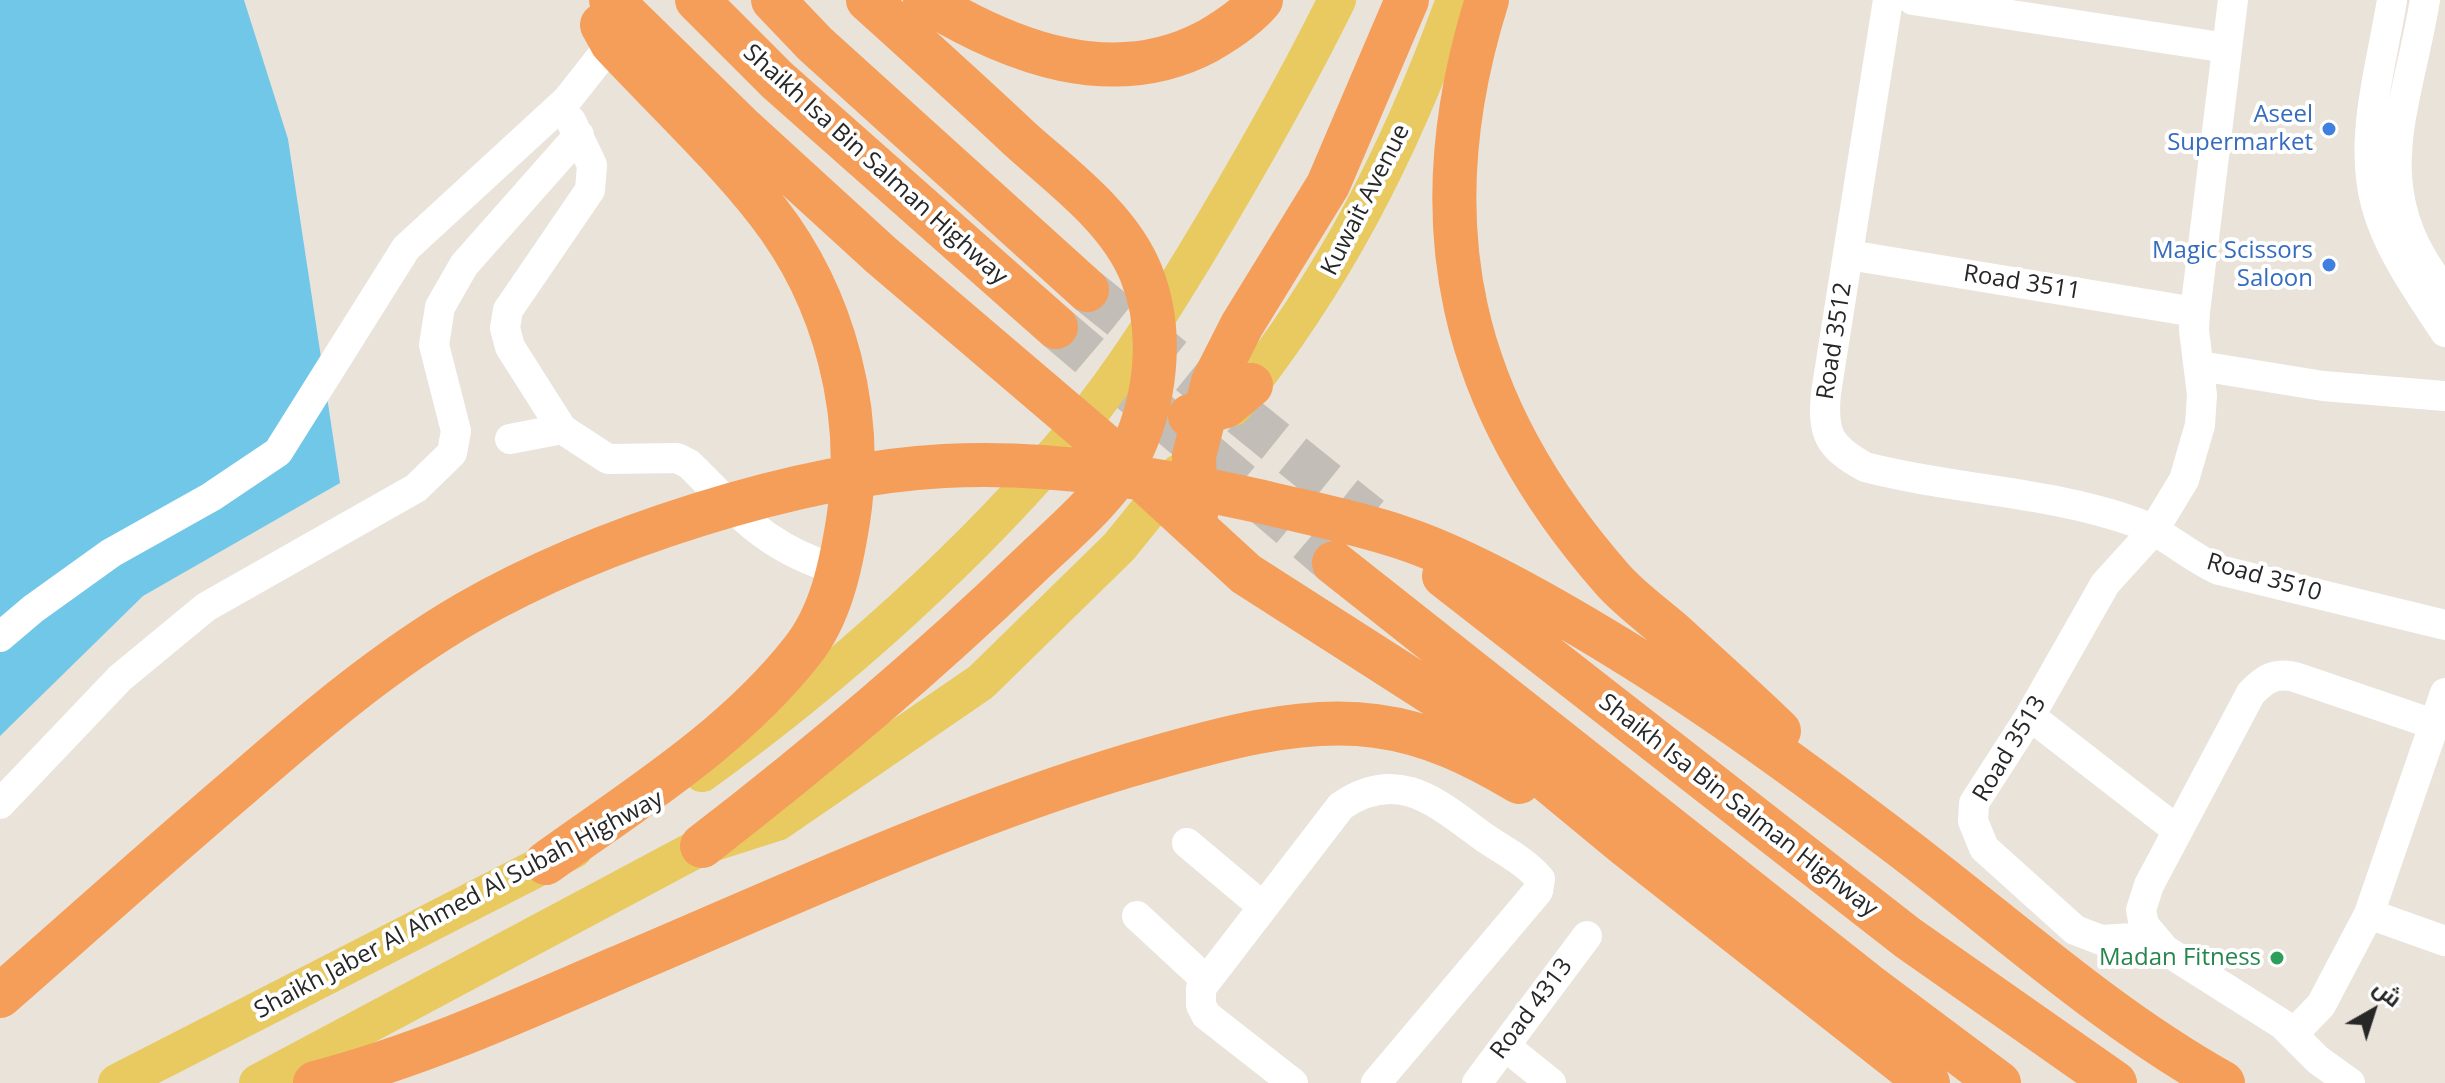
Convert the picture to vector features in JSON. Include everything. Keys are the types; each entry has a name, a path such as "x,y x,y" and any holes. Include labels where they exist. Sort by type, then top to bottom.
{"highway":[{"path":"546,863 693,757 755,704 804,649 824,615 838,570 851,492 853,445 847,386 829,326 808,278 769,213 612,43 585,0"},
{"path":"611,0 881,255 1125,463 1246,574 1477,722 1627,846 1928,1083"},
{"name":"Shaikh Isa Bin Salman Highway","path":"697,0 799,100 1056,327"},
{"name":"Shaikh Isa Bin Salman Highway","path":"773,0 815,44 1087,290"},
{"path":"702,846 882,701 957,635 1083,514 1125,463 1143,424 1155,356 1153,327 1141,272 1126,246 1101,215 868,0"},
{"path":"925,0 962,23 1017,48 1070,63 1110,64 1149,62 1187,52 1223,32 1261,0"},
{"path":"1197,526 1194,456 1204,413 1226,353 1328,185 1407,0"},
{"path":"1474,7 1451,198 1464,304 1486,378 1519,449 1558,513 1615,583 1730,684 1903,848"},
{"path":"1080,425 1143,424 1204,413 1226,406 1251,385"},
{"path":"0,996 227,796 353,690 466,613 582,557 757,499 848,479 942,466 1032,467 1105,472 1202,489 1404,538 1510,587 1616,647 1724,719 1903,848 2106,1006 2223,1083"},
{"name":"Shaikh Isa Bin Salman Highway","path":"1370,518 1908,938 2115,1083"},
{"path":"1334,563 1868,985 1999,1083"},
{"path":"315,1083 386,1064 464,1033 979,817 1076,782 1172,753 1267,731 1374,725 1428,736 1487,763 1627,846"}],"main road":[{"path":"1153,327 1241,181 1337,0"},
{"name":"Kuwait Avenue","path":"1251,385 1332,270 1361,219 1426,81 1474,7"},
{"name":"Shaikh Jaber Al Ahmed Al Subah Highway","path":"117,1083 546,863 680,789 825,677 934,578 1013,500 1080,425 1153,327"},
{"path":"258,1083 702,846 777,822 981,682 1119,547 1251,385"}],"street":[{"name":"Road 3512","path":"1888,0 1824,409 1826,432 1833,445 1865,467 2099,511 2153,531"},
{"path":"1913,0 2227,48"},
{"path":"2153,531 2177,494 2194,453 2202,395 2194,330 2195,312 2233,0"},
{"path":"2392,0 2370,154 2388,204 2406,271 2445,332"},
{"path":"2432,7 2399,126 2395,178 2388,204 2445,291"},
{"path":"0,637 33,609 111,553 211,497 278,452 406,248 567,100 612,43"},
{"path":"567,100 567,114 592,165 590,190 508,310 505,328 510,347 562,429 608,459 677,458 689,464 763,537 806,560 838,570"},
{"path":"0,804 120,678 206,607 416,488 452,453 456,431 434,345 440,307 464,265 579,135"},
{"name":"Road 3511","path":"1849,255 2195,312"},
{"path":"2200,366 2384,393 2433,396 2445,375"},
{"path":"2384,393 2445,416"},
{"path":"510,439 562,429"},
{"name":"Road 3510","path":"2153,531 2219,570 2445,625"},
{"name":"Road 3513","path":"2150,937 2101,940 2075,930 1984,848 1977,835 1974,803 2030,716 2105,584 2153,531"},
{"path":"2293,1034 2321,1005 2369,914 2442,704 2273,675 2251,693 2149,885 2141,910 2150,937 2293,1034 2318,1060 2350,1083"},
{"path":"2030,716 2177,830"},
{"path":"1293,1083 1206,1015 1200,997 1205,979 1341,806 1374,790 1392,788 1431,799 1540,879 1538,891 1376,1083"},
{"path":"1187,843 1262,906"},
{"path":"2369,914 2445,941"},
{"path":"1137,916 1205,979"},
{"name":"Road 4313","path":"1477,1083 1587,936"},
{"path":"1505,1046 1551,1083"}],"water":[{"path":"0,0 244,0 288,139 340,483 143,596 0,736"}],"tunnel":[{"path":"1087,290 1370,518"},
{"path":"1056,327 1334,563"}],"place":[{"name":"Aseel Supermarket","path":"2329,129"},
{"name":"Magic Scissors Saloon","path":"2329,265"},
{"name":"Madan Fitness","path":"2277,958"}]}
